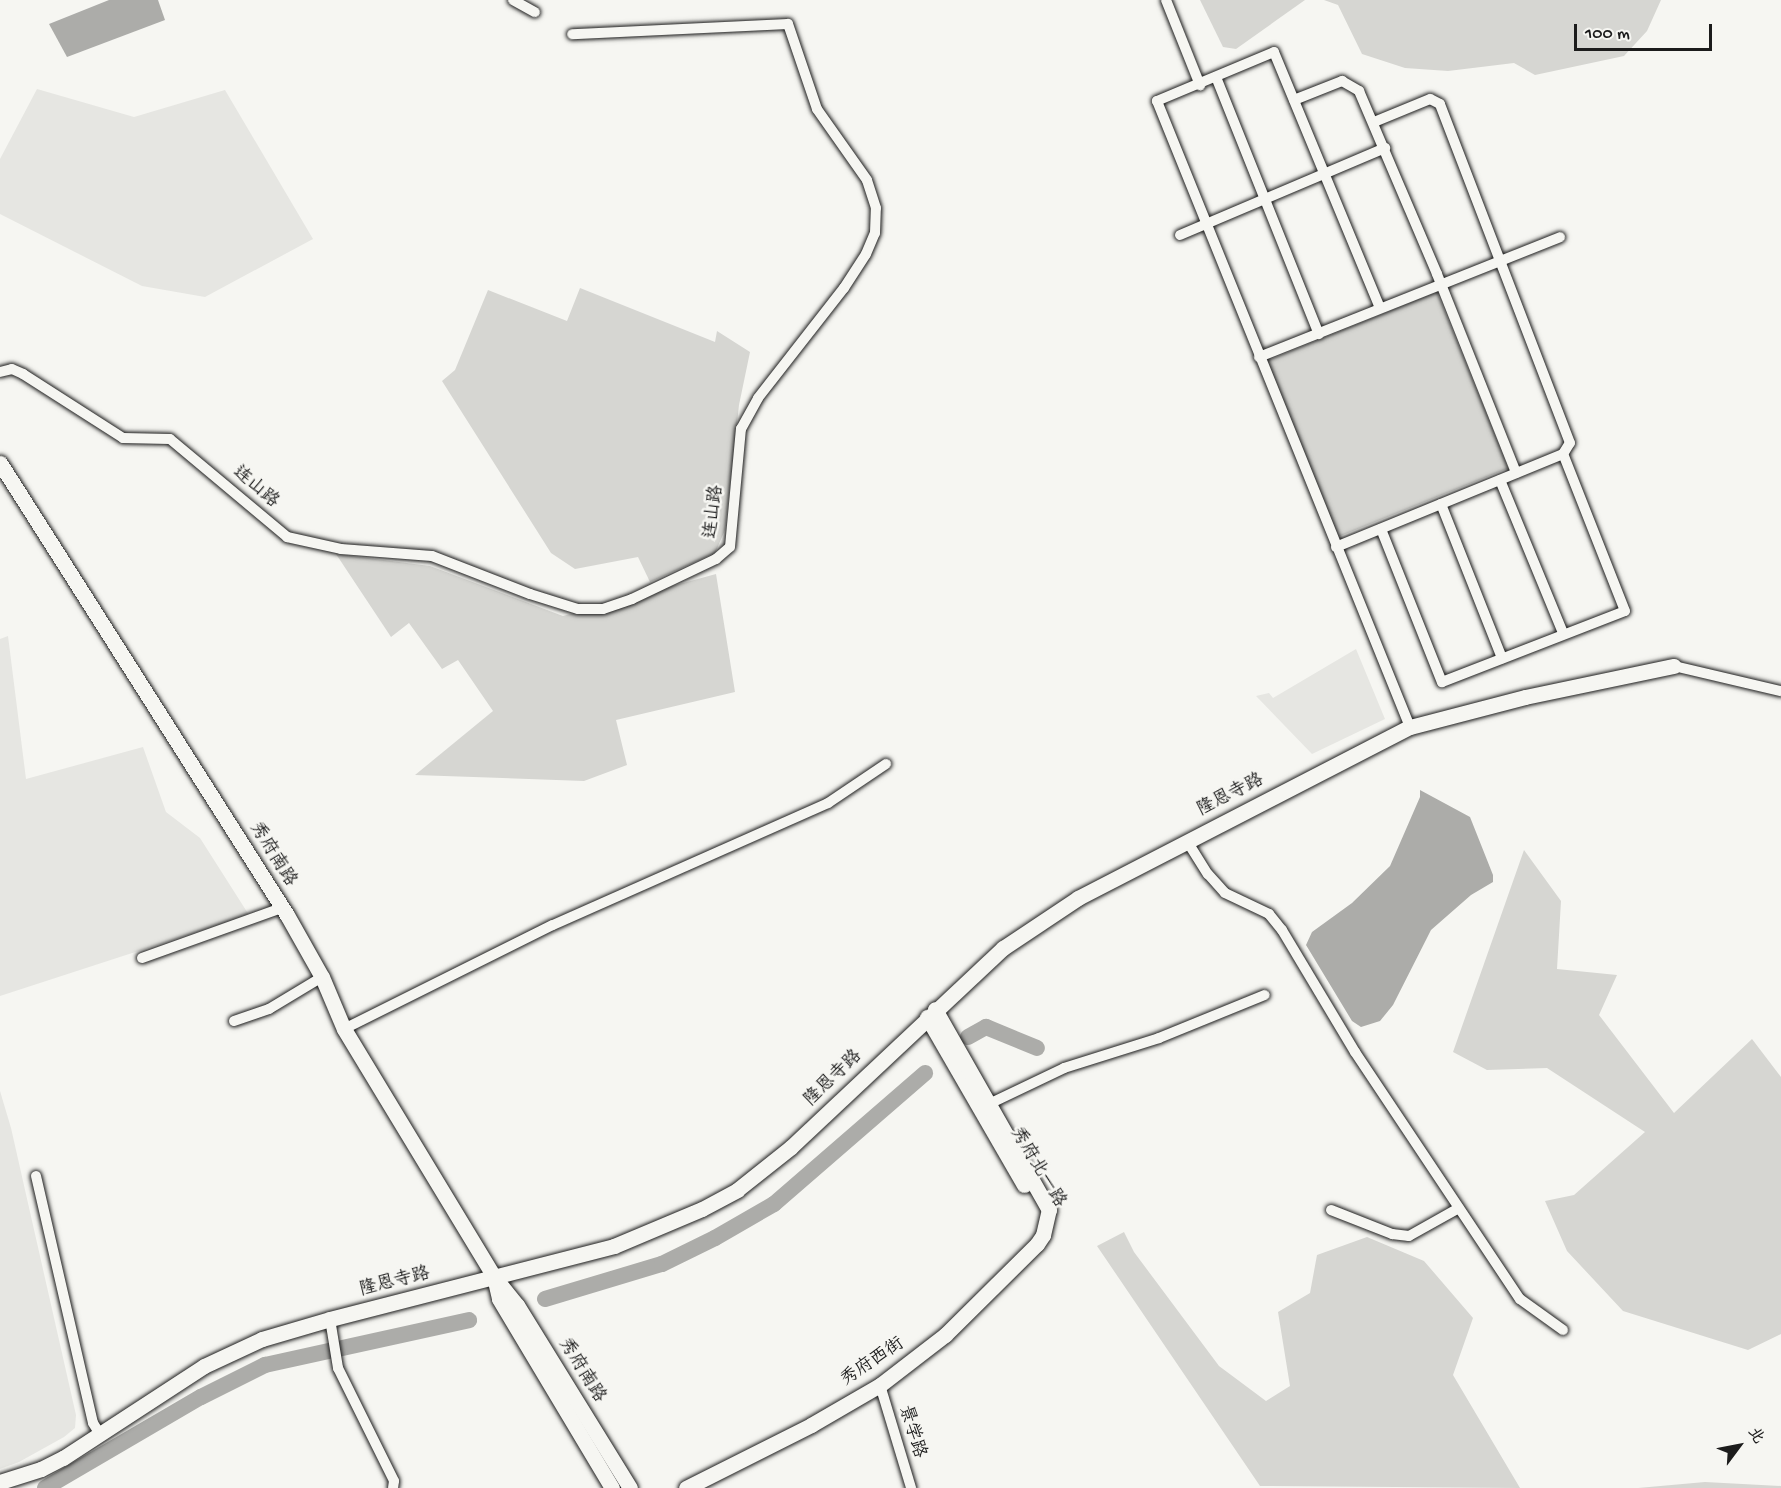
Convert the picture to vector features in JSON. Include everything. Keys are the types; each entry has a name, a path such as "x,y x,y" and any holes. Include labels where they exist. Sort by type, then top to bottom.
{"street":[{"path":"513,0 535,12"},
{"path":"1166,0 1200,85"},
{"name":"连山路","path":"0,372 12,369 24,374 123,438 170,438 287,537 341,549 432,556 530,594 578,609 603,609 716,559 730,547 741,429 758,398 844,288 866,254 875,233 876,208 867,180 817,110 788,24 572,34"},
{"path":"1380,308 1274,52 1200,85 1157,101 1410,727"},
{"path":"1216,77 1319,334"},
{"path":"1293,100 1342,81 1359,91 1441,284 1516,473"},
{"path":"1336,547 1563,454 1570,443 1440,104 1431,99 1374,122"},
{"path":"1180,235 1384,148"},
{"path":"1259,357 1560,237"},
{"path":"1381,529 1443,682 1563,633 1625,611 1563,454"},
{"name":"秀府南路","path":"0,463 282,908 322,977 344,1029 495,1278 517,1305 630,1488"},
{"path":"1500,480 1563,633"},
{"path":"1441,504 1502,658"},
{"path":"1674,666 1781,691"},
{"name":"隆恩寺路","path":"0,1482 41,1469 100,1434 179,1382 226,1355 262,1339 331,1323 638,1238 720,1200 791,1147 931,1013 1020,934 1078,898 1410,727 1525,697 1674,666"},
{"path":"344,1029 553,925 828,803 886,764"},
{"path":"1186,841 1208,874 1225,892 1269,914 1282,930 1355,1052 1520,1299 1563,1330"},
{"path":"142,958 282,908"},
{"path":"234,1021 269,1009 322,977"},
{"path":"990,1104 1064,1068 1159,1038 1265,995"},
{"name":"秀府北一路","path":"931,1013 990,1104 1049,1210 1046,1225"},
{"name":"秀府北一路","path":"931,1013 1046,1225"},
{"path":"36,1176 91,1411 100,1434"},
{"path":"1330,1210 1392,1233 1409,1236 1459,1208"},
{"name":"秀府西街","path":"686,1488 812,1425 880,1385 925,1351 963,1317 1037,1244 1046,1225"},
{"name":"秀府南路","path":"495,1278 499,1299 612,1488"},
{"path":"331,1323 338,1368 394,1481 393,1488"},
{"name":"景学路","path":"880,1385 910,1488"}],"shaded area":[{"path":"109,0 158,0 165,20 67,57 49,24"},
{"path":"1200,0 1305,0 1236,49 1223,47"},
{"path":"1324,0 1661,0 1647,31 1624,56 1535,75 1514,63 1448,71 1405,68 1362,54 1338,5"},
{"path":"37,89 134,117 225,90 313,239 205,297 142,286 0,214 0,159"},
{"path":"580,288 715,342 717,331 750,352 739,405 725,530 715,553 650,582 638,557 575,569 551,553 442,381 455,370 488,290 567,321"},
{"path":"1437,292 1508,468 1339,537 1267,361"},
{"path":"336,554 430,566 563,616 716,574 735,692 616,720 627,765 584,781 415,775 493,711 458,660 442,669 409,623 391,637"},
{"path":"8,636 26,779 143,747 166,812 200,838 249,915 0,996 0,639"},
{"path":"1356,649 1385,719 1312,754 1256,696 1269,693 1273,698"},
{"path":"1420,790 1470,817 1493,875 1493,882 1471,895 1431,930 1393,1005 1380,1021 1361,1027 1352,1021 1306,945 1312,932 1352,903 1390,866 1420,797"},
{"path":"1524,850 1561,901 1557,969 1617,975 1599,1015 1674,1113 1752,1039 1781,1077 1781,1334 1748,1350 1623,1311 1567,1251 1545,1201 1574,1195 1645,1132 1547,1068 1487,1070 1453,1052"},
{"path":"0,1091 11,1128 76,1415 75,1428 64,1437 19,1462 0,1469"},
{"path":"1124,1232 1134,1252 1219,1366 1266,1401 1290,1386 1278,1312 1310,1293 1317,1255 1367,1237 1424,1261 1473,1318 1453,1375 1520,1488 1260,1486 1097,1246"},
{"path":"1705,1482 1781,1486 1781,1488 1638,1488"}],"waterway":[{"path":"968,1037 986,1027 1037,1048"},
{"path":"545,1299 662,1264 715,1238 774,1204 925,1073"},
{"path":"45,1488 201,1397 265,1365 469,1320"}]}
